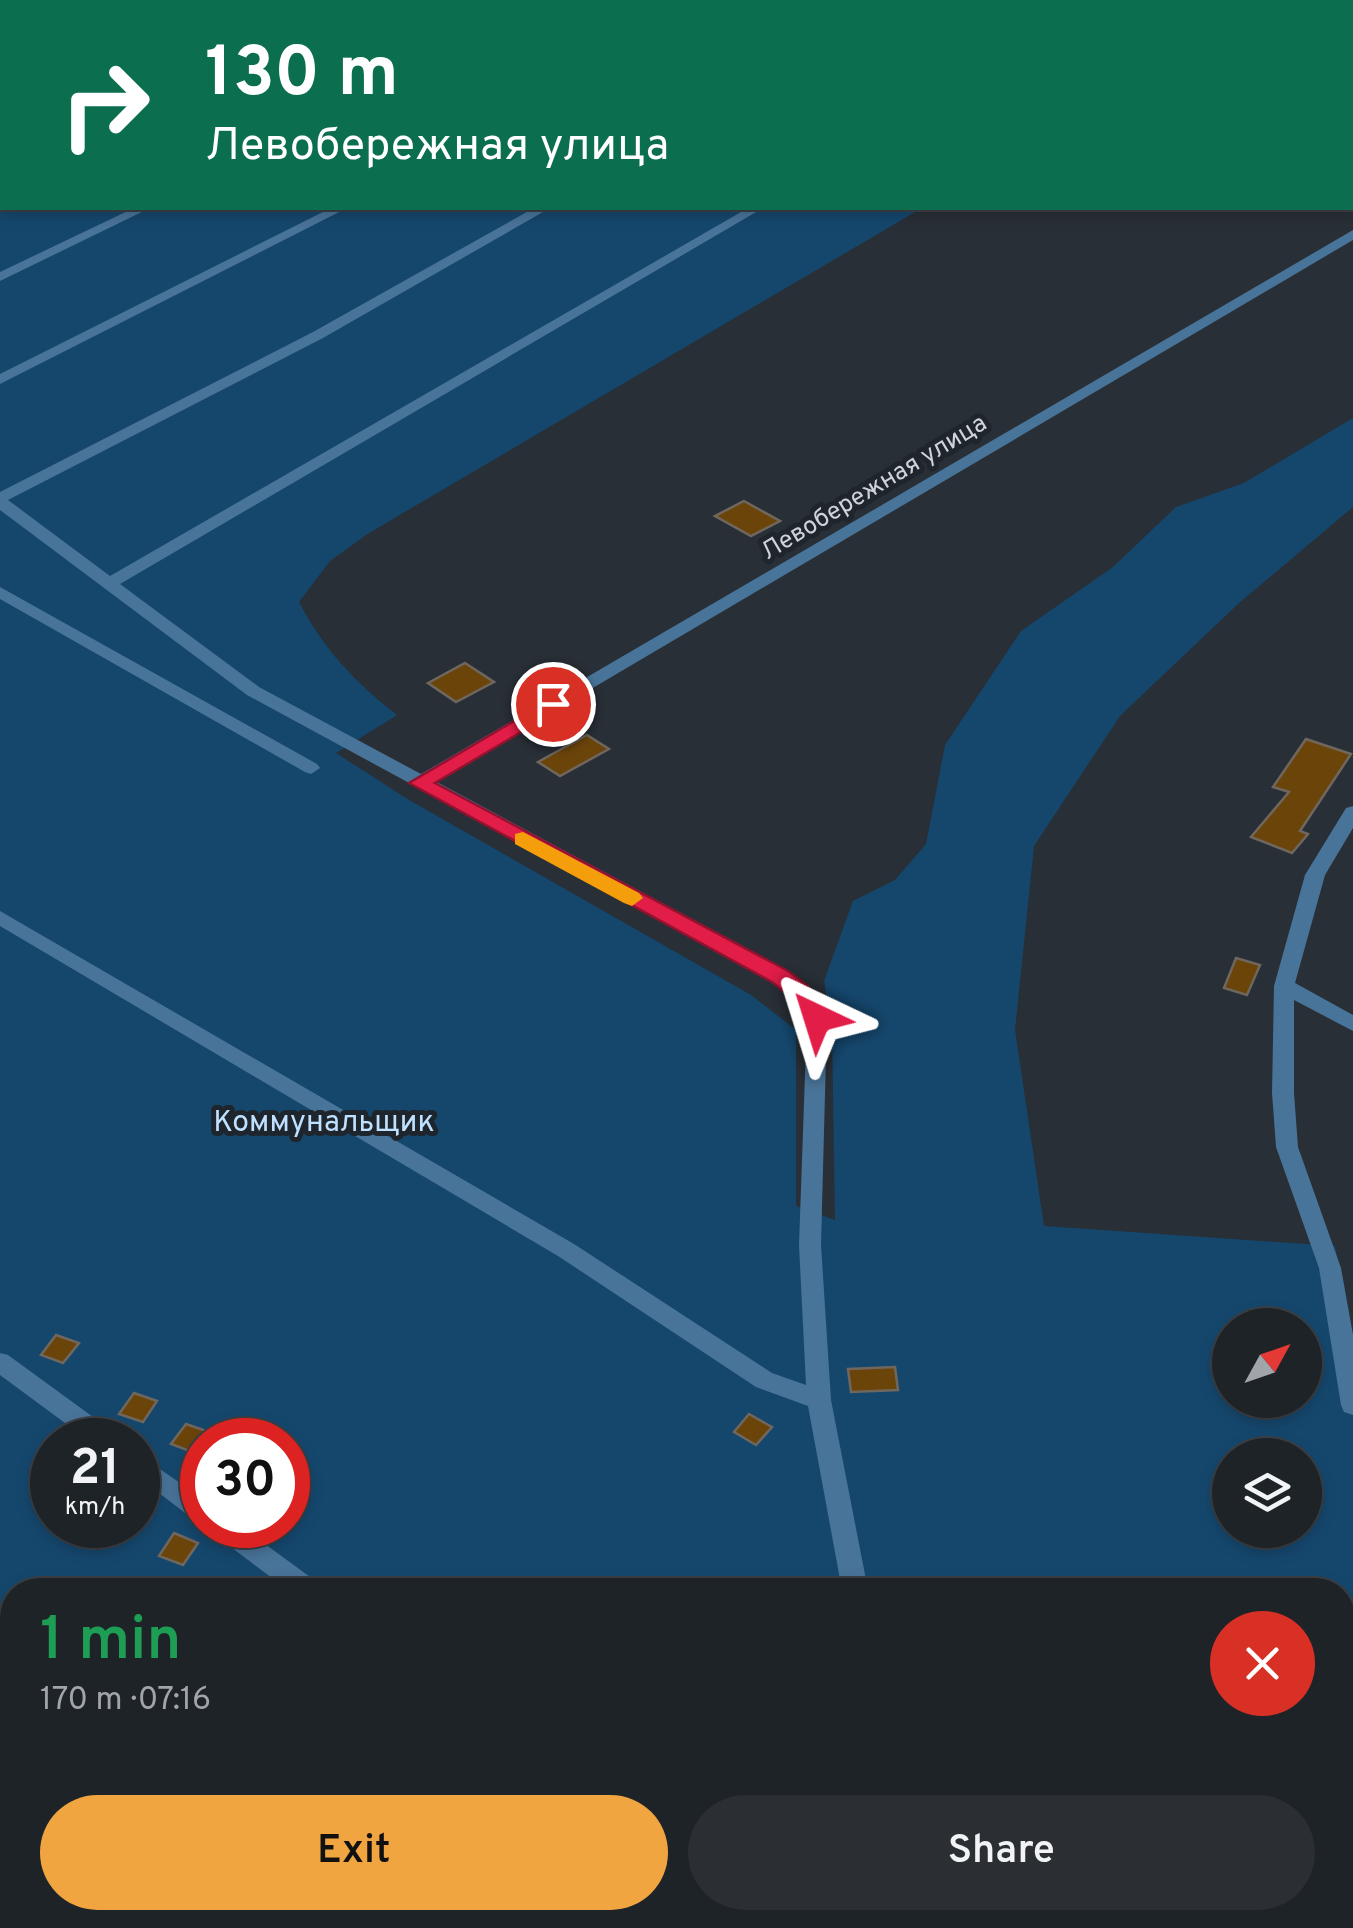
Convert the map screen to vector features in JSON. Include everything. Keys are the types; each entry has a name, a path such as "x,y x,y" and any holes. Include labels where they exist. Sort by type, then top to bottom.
{"street":[{"path":"0,277 140,210"},
{"path":"0,380 336,210"},
{"path":"539,210 318,335 0,500 252,691 780,976 800,992 817,1018 810,1245 819,1400 853,1578"},
{"path":"110,583 754,210"},
{"name":"Левобережная улица","path":"419,783 1353,234"},
{"path":"0,592 310,768"},
{"path":"1353,812 1315,875 1284,986 1287,1146 1330,1268 1353,1405"},
{"path":"0,917 566,1250 764,1380 819,1400"},
{"path":"1284,986 1353,1024"},
{"path":"0,1362 76,1418"},
{"path":"251,1548 292,1578"}],"green space":[{"name":"Коммунальщик","path":"0,210 919,210 369,533 330,561 299,602 342,664 397,715 336,753 409,800 751,995 796,1030 796,1206 835,1220 832,1029 824,981 853,901 895,880 926,844 945,745 1021,631 1113,567 1176,507 1244,483 1353,418 1353,507 1239,603 1120,716 1034,846 1015,1030 1044,1226 1335,1246 1353,1334 1353,1578 0,1578"}],"building":[{"path":"744,501 780,521 751,536 715,516"},
{"path":"465,663 494,682 456,702 428,683"},
{"path":"587,735 609,749 560,776 538,762"},
{"path":"1306,739 1351,754 1300,831 1308,834 1292,853 1251,837 1289,792 1273,787"},
{"path":"1236,958 1260,965 1247,995 1224,988"},
{"path":"56,1335 79,1343 63,1363 41,1355"},
{"path":"895,1367 898,1390 851,1392 848,1369"},
{"path":"134,1393 157,1401 146,1418 119,1414"},
{"path":"749,1414 772,1427 756,1445 734,1432"},
{"path":"180,1432 180,1447 171,1444"},
{"path":"174,1533 180,1536 180,1548 195,1548 183,1565 159,1556"}],"slow traffic":[{"path":"523,839 632,898"}],"route":[{"path":"553,704 419,783 780,976 800,992 817,1018"}]}
